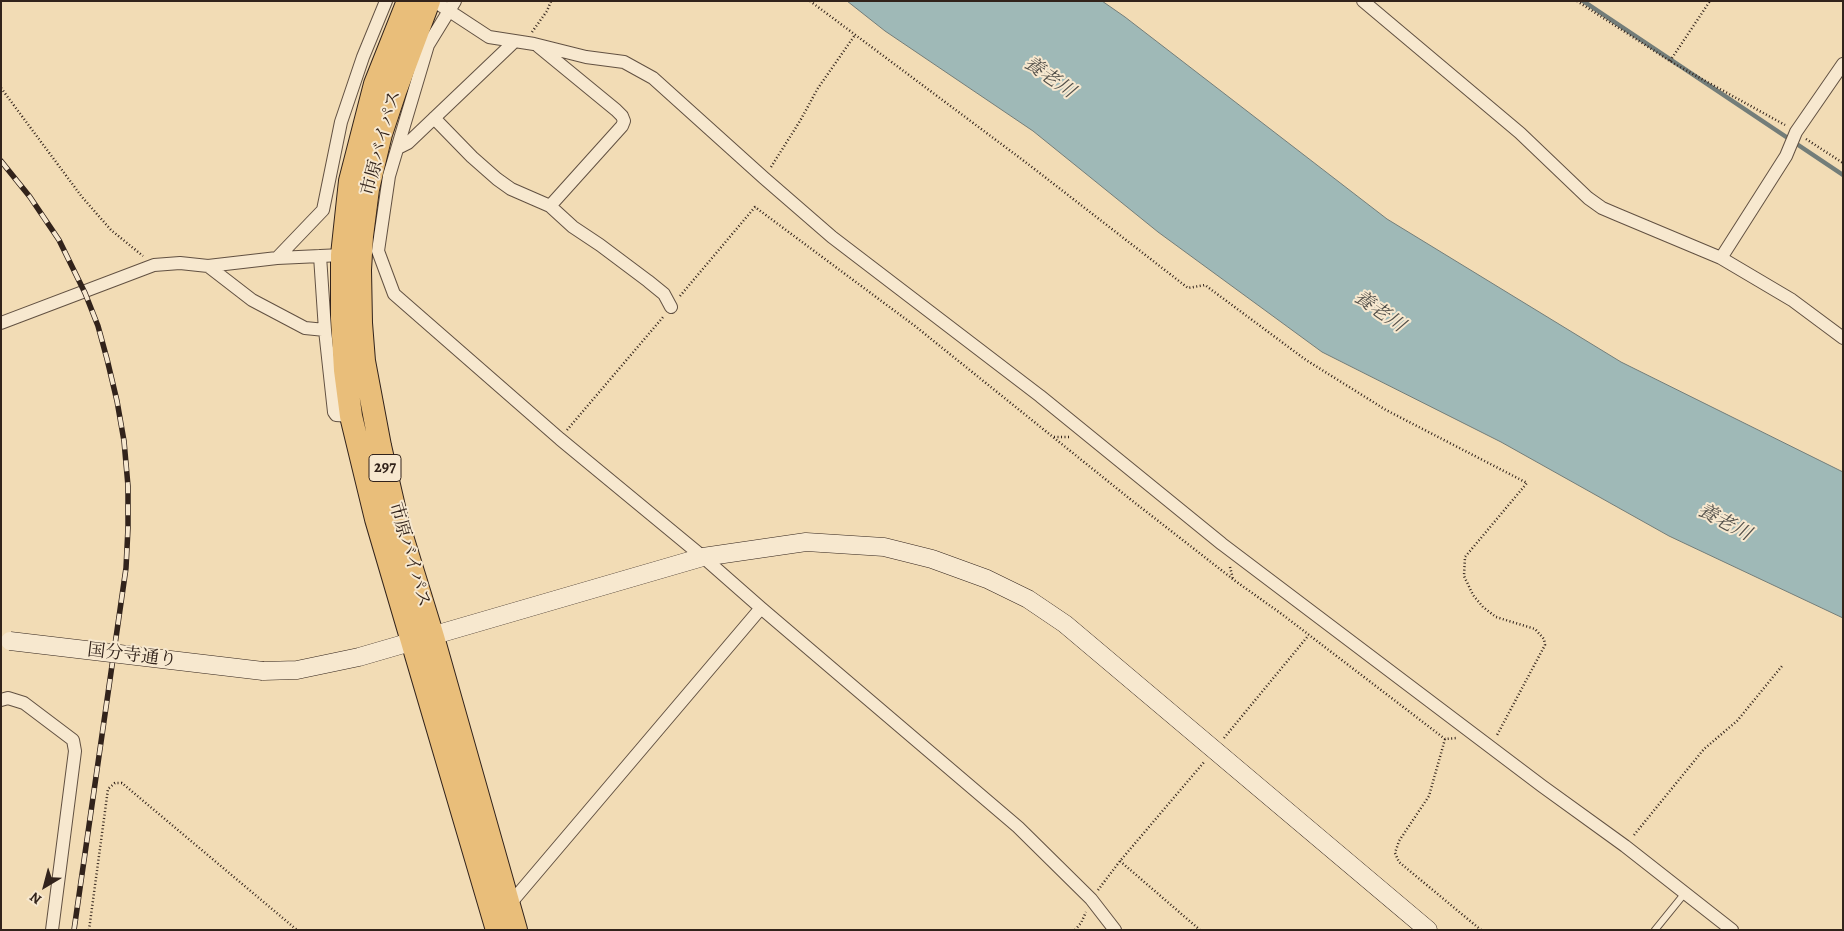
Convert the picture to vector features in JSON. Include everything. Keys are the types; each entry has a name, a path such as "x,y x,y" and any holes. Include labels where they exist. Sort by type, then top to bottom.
{"highway":[{"name":"市原バイパス","path":"408,1 375,84 350,182 342,255 342,318 345,370 351,416 376,520 423,640 510,905 516,930"},
{"name":"市原バイパス","path":"429,1 381,134 368,189 360,270 361,323 364,361 371,400 423,640 496,930"}],"street":[{"path":"277,258 323,210 341,122 363,57 386,1"},
{"path":"434,1 452,6 489,37 525,42 586,57 624,62 653,78 832,237 1040,396 1222,544 1477,737 1625,846 1732,930"},
{"path":"1372,4 1520,133 1588,198 1602,208 1721,258 1792,300 1843,338"},
{"path":"452,6 428,45 389,176 378,251 394,294 560,439 703,557 1018,827 1091,899 1115,930"},
{"path":"398,148 408,143 434,118 525,42"},
{"path":"525,42 616,110 624,121 550,206"},
{"path":"1721,258 1786,156 1796,132 1843,64"},
{"path":"434,118 472,157 497,179 511,189 550,206 573,227 600,245 664,294 671,307"},
{"path":"1,323 154,265 180,263 208,266 277,258 342,255"},
{"path":"320,256 325,330 334,412 336,415 351,416"},
{"path":"208,266 252,300 306,328 325,330"},
{"name":"国分寺通り","path":"6,641 263,671 297,670 326,665 423,640 703,557 806,542 884,547 932,558 987,579 1028,599 1065,624 1428,930"},
{"path":"510,905 761,608"},
{"path":"1,700 8,698 24,703 73,740 75,751 52,930"}],"lane":[{"path":"1656,930 1685,893"}],"path":[{"path":"525,42 547,11 551,1"},
{"path":"810,1 1028,164 1188,288 1205,285 1306,360 1386,410 1526,483 1465,557 1464,576 1483,607 1496,617 1535,629 1544,639 1545,645 1491,747"},
{"path":"1576,1 1670,61 1771,116 1843,163"},
{"path":"1670,61 1710,1"},
{"path":"764,178 800,121 818,88 855,35"},
{"path":"1,88 88,204 111,230 154,265"},
{"path":"560,439 755,207 915,326 1130,499 1445,739 1477,737"},
{"path":"1075,930 1091,899 1120,861 1215,750 1308,636"},
{"path":"1625,846 1704,749 1737,721 1782,666"},
{"path":"1445,739 1430,796 1399,841 1395,853 1399,862 1481,930"},
{"path":"89,930 108,789 116,782 122,783 297,930"},
{"path":"1120,861 1200,930"}],"water":[{"name":"養老川","path":"847,1 1102,1 1387,219 1621,362 1843,472 1843,618 1669,536 1501,442 1322,352 1158,232 1033,131 885,31"}],"waterway":[{"path":"1583,1 1843,175"}],"railway":[{"path":"1,161 30,197 59,240 85,293 98,326 107,359 124,441 128,486 126,568 74,930"}]}
